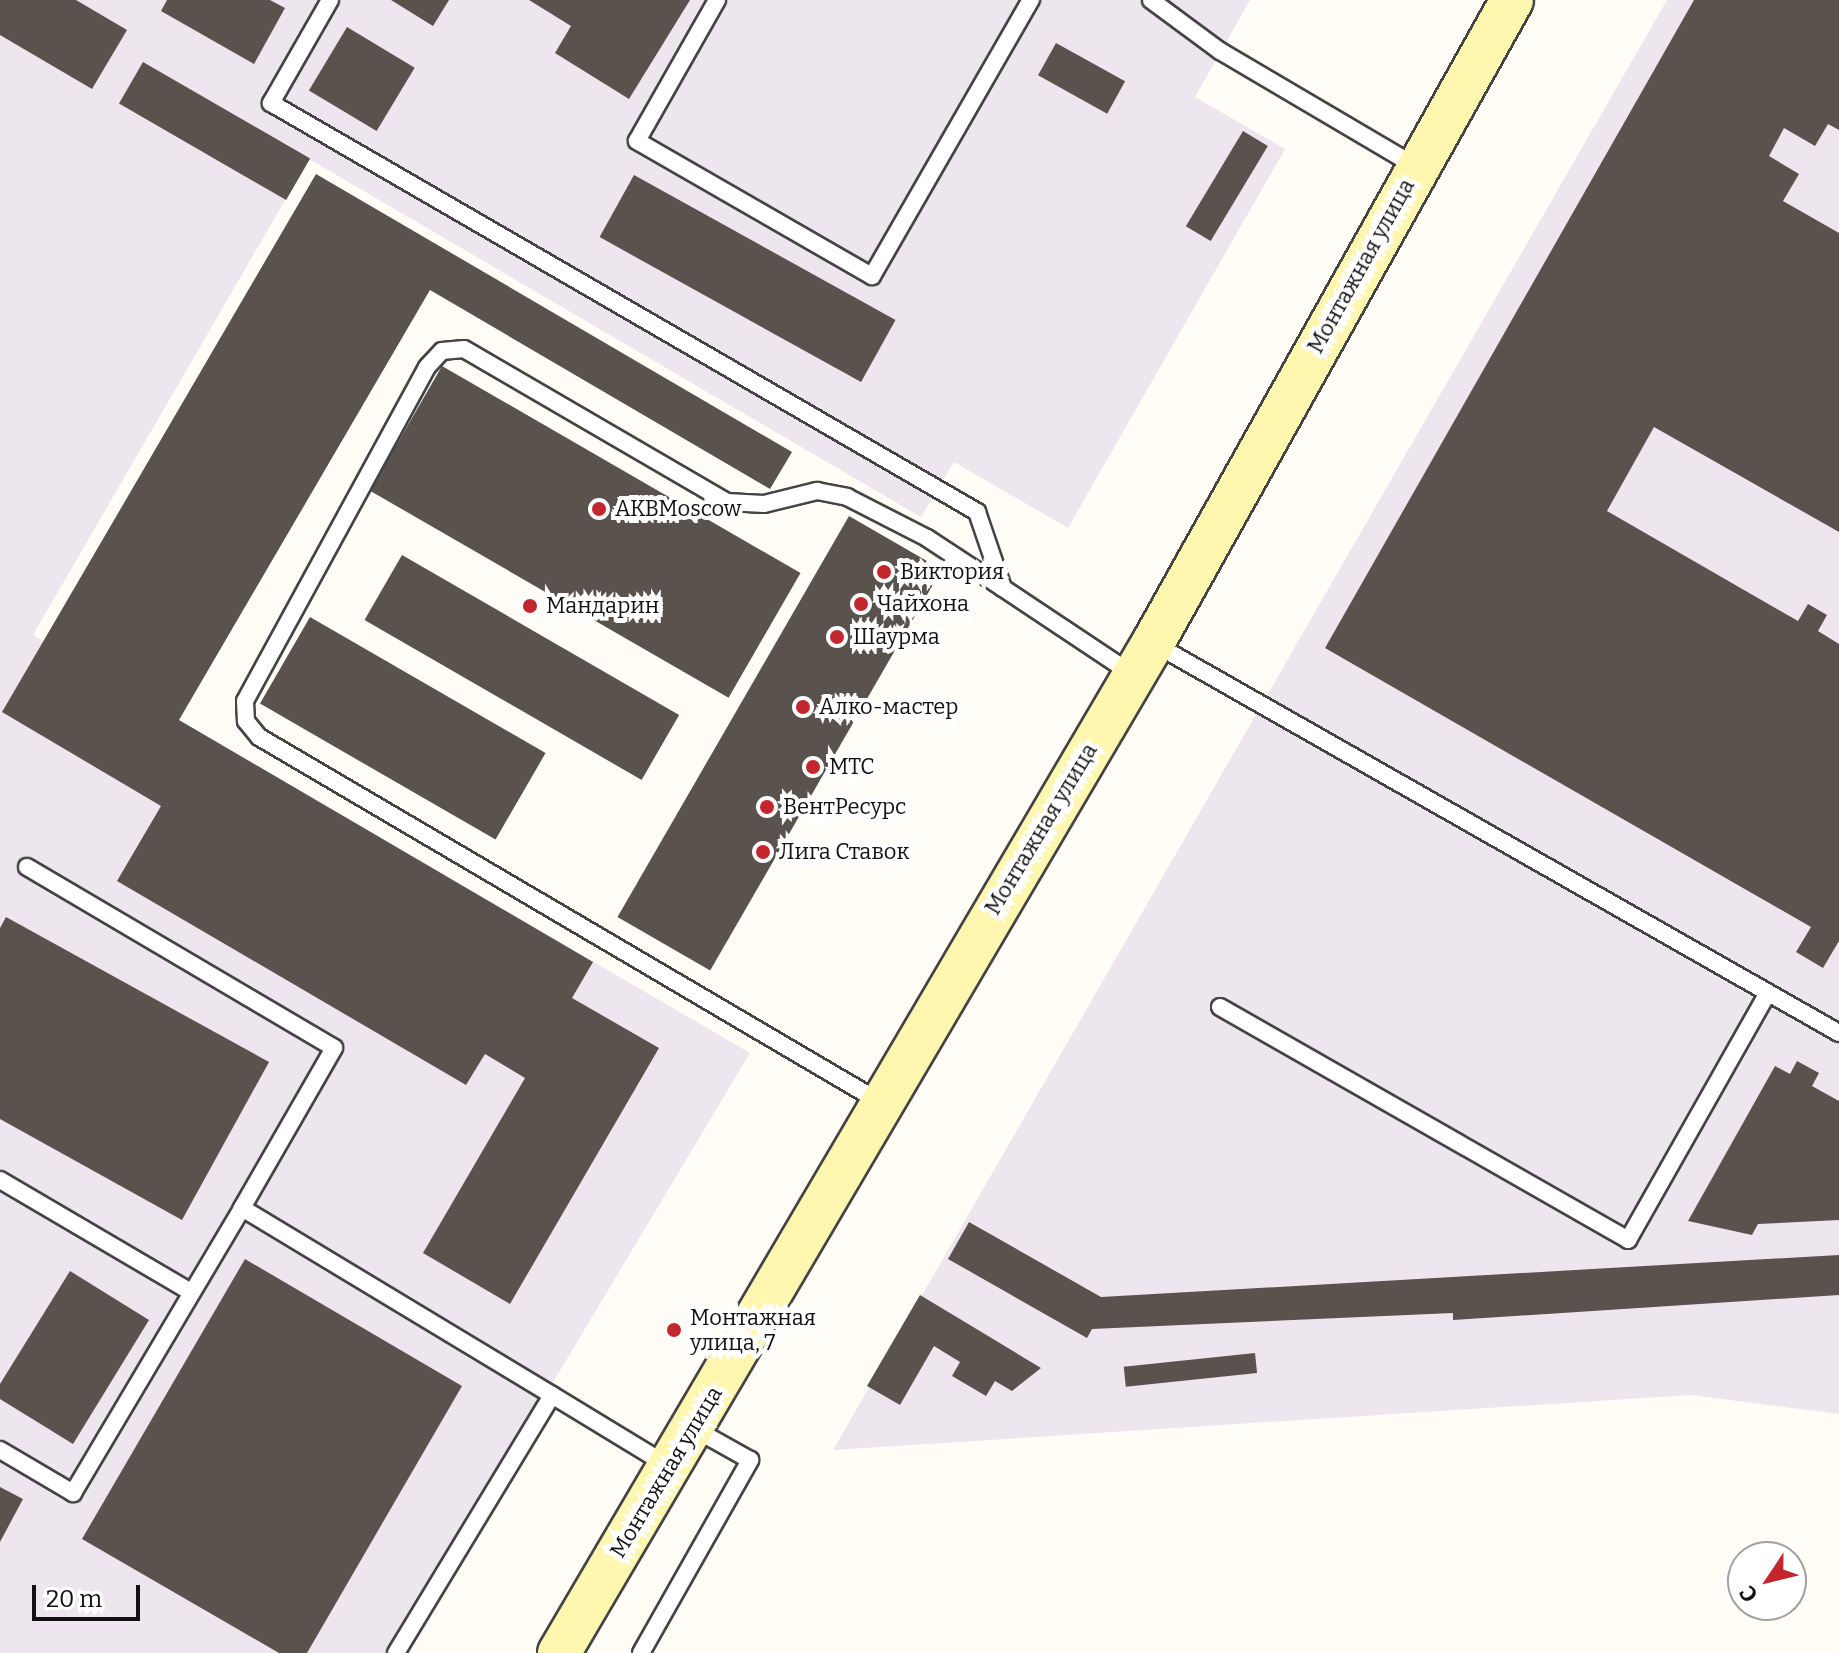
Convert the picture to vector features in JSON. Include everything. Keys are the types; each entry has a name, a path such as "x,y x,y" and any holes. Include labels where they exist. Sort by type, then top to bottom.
{"street":[{"name":"Монтажная улица","path":"559,1653 1143,659 1415,166 1512,0"}],"lane":[{"path":"330,0 271,103 977,512 1003,588"},
{"path":"717,0 637,141 872,276 1031,0"},
{"path":"1151,0 1220,51 1415,166"},
{"path":"880,1102 259,737 246,721 245,701 427,367 442,351 464,349 727,502 764,504 817,491 847,497 927,538 1003,588 1143,659 1839,1033"},
{"path":"0,1450 73,1493 334,1048 27,867"},
{"path":"1220,1007 1628,1240 1768,993"},
{"path":"0,1180 191,1292"},
{"path":"242,1208 671,1467"},
{"path":"396,1653 552,1395"},
{"path":"641,1653 750,1460 693,1428"}],"shaded area":[{"path":"0,0 1250,0 1195,97 1285,149 1068,528 954,462 921,517 309,159 33,635 750,1053 391,1653 0,1653"},
{"path":"1667,0 1839,0 1839,1414 1691,1395 833,1450"}],"building":[{"path":"0,0 76,0 127,30 92,89 0,35"},
{"path":"167,0 270,0 285,8 254,64 161,11"},
{"path":"391,0 449,0 433,26"},
{"path":"529,0 690,0 629,99 555,53 571,26"},
{"path":"1694,0 1839,0 1839,130 1828,124 1815,146 1784,128 1769,156 1799,174 1783,201 1839,233 1839,532 1654,427 1607,511 1798,621 1808,604 1827,615 1818,631 1839,644 1839,941 1823,968 1796,952 1811,927 1325,648"},
{"path":"347,27 415,68 377,131 309,90"},
{"path":"1056,43 1125,81 1107,114 1038,75"},
{"path":"143,62 310,158 286,200 119,104"},
{"path":"1243,131 1268,146 1211,241 1186,226"},
{"path":"316,174 792,452 770,489 430,290 179,720 593,962 572,998 659,1048 510,1304 423,1253 525,1078 485,1054 466,1085 117,881 161,806 2,712"},
{"path":"634,175 896,320 861,382 600,237"},
{"path":"442,366 801,573 729,698 370,491"},
{"path":"849,516 942,570 710,970 618,917"},
{"path":"402,555 679,715 642,780 364,620"},
{"path":"310,617 546,753 496,840 260,704"},
{"path":"6,917 269,1062 182,1220 0,1119 0,928"},
{"path":"1797,1061 1819,1073 1812,1086 1839,1101 1839,1220 1758,1224 1752,1235 1688,1221 1775,1066 1790,1074"},
{"path":"969,1222 1101,1297 1839,1255 1839,1295 1453,1320 1453,1313 1092,1329 1087,1338 948,1259"},
{"path":"245,1259 462,1386 307,1653 279,1653 82,1539"},
{"path":"70,1271 149,1320 73,1444 0,1399 0,1384"},
{"path":"920,1295 1041,1368 1012,1391 995,1381 986,1396 952,1376 960,1362 934,1346 900,1405 867,1386"},
{"path":"1255,1353 1257,1373 1126,1387 1124,1367"},
{"path":"0,1487 23,1499 0,1542"}],"place":[{"name":"AKBMoscow","path":"599,509"},
{"name":"Виктория","path":"884,572"},
{"name":"Чайхона","path":"861,604"},
{"name":"Мандарин","path":"530,606"},
{"name":"Шаурма","path":"837,637"},
{"name":"Алко-мастер","path":"803,707"},
{"name":"МТС","path":"813,767"},
{"name":"ВентРесурс","path":"767,807"},
{"name":"Лига Ставок","path":"763,852"},
{"name":"Монтажная улица, 7","path":"674,1330"}]}
